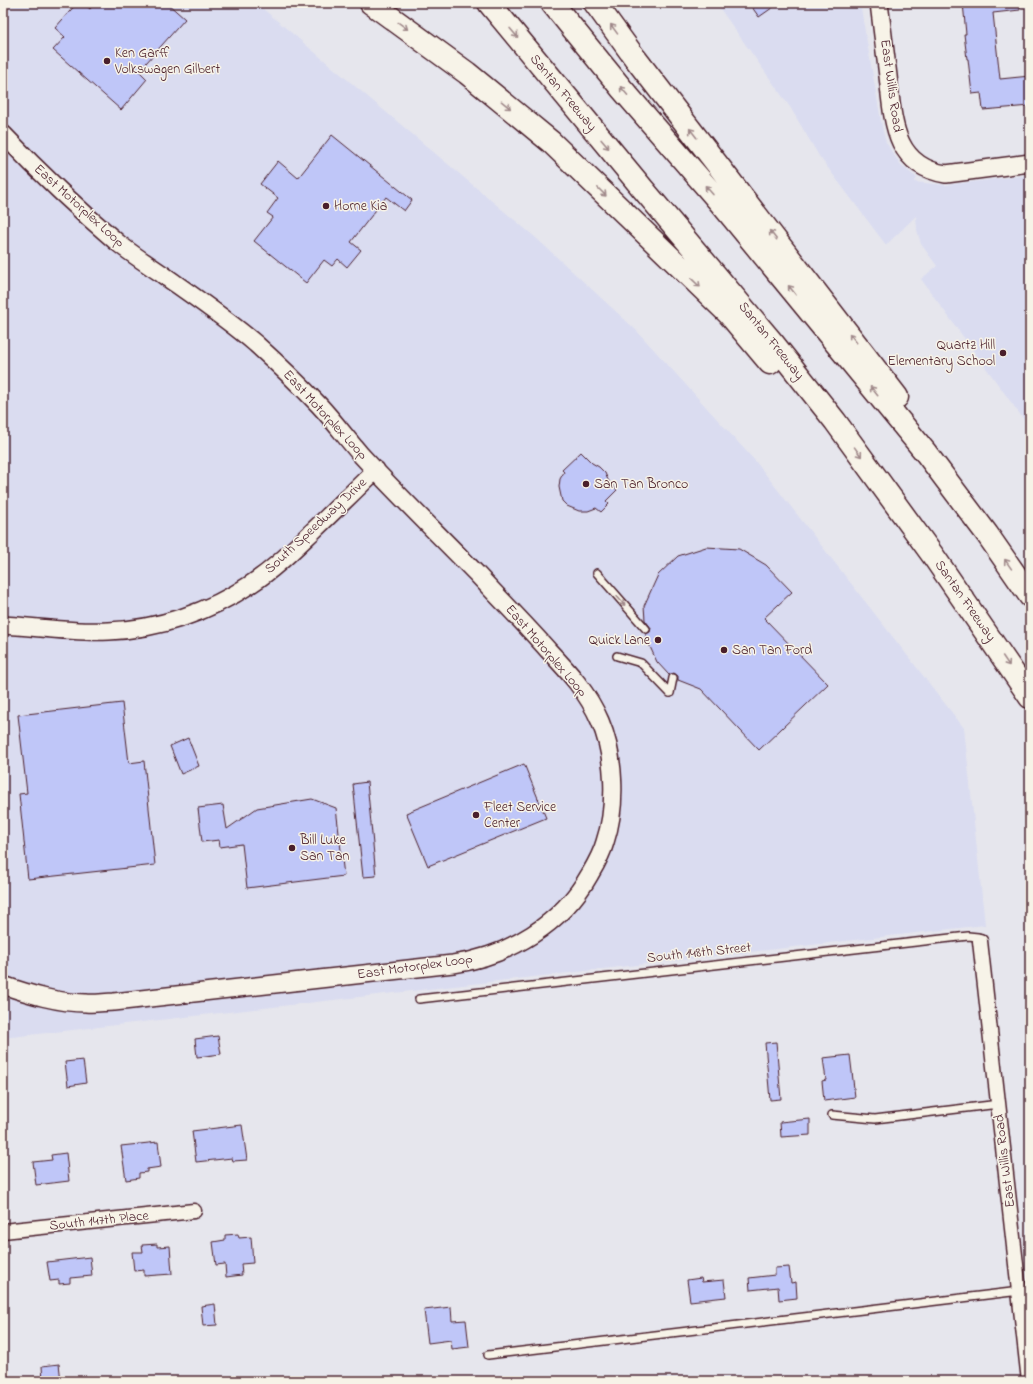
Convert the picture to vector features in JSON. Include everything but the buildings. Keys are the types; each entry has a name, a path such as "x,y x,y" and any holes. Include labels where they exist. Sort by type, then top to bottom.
{"highway":[{"path":"371,3 467,73 551,142 728,313 792,387 835,421"},
{"name":"Santan Freeway","path":"489,3 773,343 835,421 934,557 1030,697"},
{"path":"552,3 622,89 724,207 926,453 987,534 1030,596"},
{"path":"595,3 635,58 897,396 926,453"}],"street":[{"name":"East Willis Road","path":"879,3 895,130 904,149 918,162 936,172 946,174 1030,164"},
{"name":"East Motorplex Loop","path":"3,134 64,194 120,245 189,293 256,344 320,406 376,470 534,634 585,691 595,709 608,743 612,768 613,798 606,840 600,856 581,889 573,900 558,915 528,938 502,952 467,962 107,1002 85,1003 58,1000 27,994 3,985"},
{"name":"South Speedway Drive","path":"3,625 108,632 129,630 164,623 208,608 251,584 285,558 376,470"},
{"name":"East Willis Road","path":"980,941 1030,1381"},
{"name":"South 147th Place","path":"3,1231 194,1211"}],"lane":[{"path":"597,573 646,629"},
{"path":"616,656 641,663 670,693 673,678"},
{"name":"South 148th Street","path":"419,999 968,936 978,937 980,941"},
{"path":"832,1115 875,1119 998,1104"},
{"path":"488,1355 1020,1291"}],"shaded area":[{"path":"3,3 256,3 536,238 636,330 756,462 964,728 985,925 3,1038"},
{"path":"716,3 860,3 886,142 902,166 917,178 914,182 946,185 1030,175 1030,428 921,279 937,266 921,244 917,230 916,216 886,245 819,156 790,107"}],"place":[{"name":"Ken Garff Volkswagen Gilbert","path":"107,61"},
{"name":"Horne Kia","path":"326,206"},
{"name":"Quartz Hill Elementary School","path":"1003,353"},
{"name":"San Tan Bronco","path":"586,484"},
{"name":"Quick Lane","path":"658,640"},
{"name":"San Tan Ford","path":"724,650"},
{"name":"Fleet Service Center","path":"476,815"},
{"name":"Bill Luke San Tan","path":"292,848"}]}
